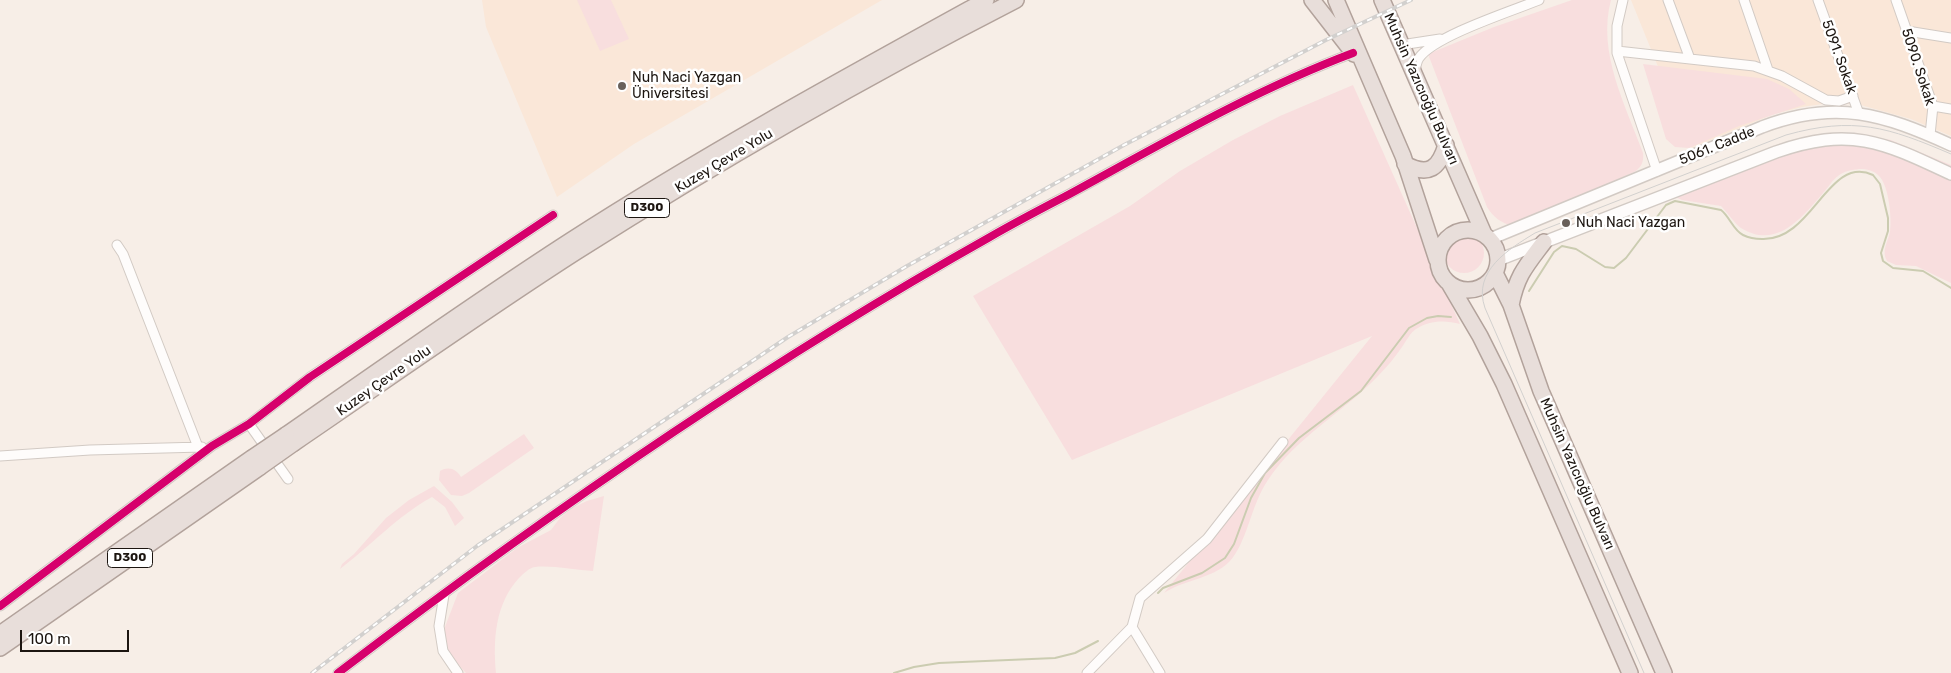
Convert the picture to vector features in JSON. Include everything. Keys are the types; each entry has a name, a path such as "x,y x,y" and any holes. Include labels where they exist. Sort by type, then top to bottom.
{"highway":[{"name":"Kuzey Çevre Yolu","path":"290,439 462,313 588,230 759,126 986,0"},
{"name":"Kuzey Çevre Yolu","path":"290,439 577,251 693,179 841,93 1016,0"},
{"path":"970,24 1022,0"},
{"path":"1312,0 1366,70"},
{"path":"1336,0 1405,164 1442,276 1450,285 1469,316 1500,376 1630,673"},
{"name":"Muhsin Yazıcıoğlu Bulvarı","path":"1382,0 1487,237"},
{"path":"1394,0 1401,45"},
{"path":"1405,164 1420,170 1431,169 1440,161 1446,145"},
{"path":"1437,260 1442,243 1456,232 1473,230 1487,237 1494,245 1496,266 1487,283 1473,290 1461,289 1450,285"},
{"path":"1511,305 1515,286 1521,274 1544,242"},
{"name":"Muhsin Yazıcıoğlu Bulvarı","path":"1496,266 1541,391 1664,673"},
{"name":"D300","path":"0,648 290,439"},
{"name":"D300","path":"0,634 256,463"}],"street":[{"path":"1415,76 1417,60 1424,52 1443,39 1539,0"},
{"path":"1623,0 1617,26 1617,51 1657,171"},
{"path":"1668,0 1690,59"},
{"path":"1744,0 1768,70"},
{"name":"5091. Sokak","path":"1818,0 1859,114"},
{"name":"5090. Sokak","path":"1896,0 1933,106 1930,135"},
{"path":"1907,31 1951,38"},
{"path":"1401,45 1443,39"},
{"path":"1617,51 1746,65 1768,70 1826,100 1839,101 1853,96"},
{"path":"338,673 545,520 673,432 896,291 992,235 1162,144 1291,79 1354,53"},
{"path":"1933,106 1951,109"},
{"name":"5061. Cadde","path":"1487,237 1785,120 1822,113 1859,114 1898,122 1951,144"},
{"name":"5061. Cadde","path":"1496,266 1544,242 1776,152 1814,141 1848,139 1881,144 1900,150 1951,174"},
{"path":"0,606 212,446 249,424 310,377 553,215"},
{"path":"117,245 123,254 198,447"},
{"path":"249,424 288,479"},
{"path":"1087,673 1132,627 1140,598 1206,539 1283,442"},
{"path":"0,456 90,450 212,446"},
{"path":"444,595 439,626 443,651 458,673"},
{"path":"1132,627 1160,673"}],"shaded area":[{"name":"Nuh Naci Yazgan Üniversitesi","path":"482,0 882,0 634,144 557,197 486,27"},
{"path":"577,0 611,0 629,39 600,51"},
{"path":"1572,0 1611,0 1608,19 1610,58 1621,97 1643,153 1642,162 1639,169 1634,172 1513,226 1498,219 1487,207 1428,54 1494,27"},
{"path":"1631,0 1951,0 1951,136 1911,119 1857,104 1829,103 1774,114 1691,148"},
{"path":"1643,64 1767,79 1789,89 1806,104 1739,126 1689,148 1675,147 1666,139"},
{"path":"1353,85 1460,324 1443,321 1432,322 1414,331 1378,376 1306,438 1279,465 1262,490 1240,545 1229,562 1206,576 1164,593 1372,336 1072,460 973,296 1130,206 1180,171 1233,140 1280,116"},
{"path":"1849,134 1891,140 1951,165 1951,283 1916,266 1896,265 1887,261 1885,250 1891,219 1889,203 1883,182 1878,175 1870,170 1859,169 1840,174 1797,221 1777,233 1766,235 1754,234 1741,228 1721,206 1682,200 1671,195 1799,139"},
{"path":"1464,233 1478,239 1484,253 1478,267 1464,273 1450,267 1444,253 1450,239"},
{"path":"524,434 534,448 469,493 462,496 451,495 439,480 440,471 446,469 455,470 461,477"},
{"path":"434,486 452,502 464,518 455,526 445,507 432,497 407,513 340,569 342,564 354,554 386,518 409,500"},
{"path":"604,496 593,571 541,567 526,571 511,588 500,611 495,648 496,673 466,673 445,650 443,632 458,593 517,548 551,530 560,518 572,508"}],"waterway":[{"path":"1529,291 1554,252 1562,246 1576,249 1605,267 1614,268 1626,258 1666,205 1675,201 1721,210 1740,233 1750,238 1762,239 1780,236 1795,227 1844,176 1857,172 1873,175 1880,184 1888,218 1888,231 1881,253 1883,261 1893,268 1923,271 1951,288"},
{"path":"1158,593 1163,588 1202,573 1225,558 1234,544 1251,498 1265,473 1299,438 1361,391 1409,328 1427,318 1438,316 1451,317"},
{"path":"894,673 914,667 939,663 1055,658 1075,653 1098,641"}],"tram line":[{"path":"1644,673 1485,308 1482,295 1488,272 1504,254 1535,233 1786,135 1832,126 1870,127 1908,137 1951,154"}],"railway":[{"path":"312,673 477,546 788,337 907,266 1124,145 1326,40 1411,0"}],"cycle path":[{"path":"338,673 496,556 656,443 821,337 999,232 1170,139 1278,84 1353,53"},
{"path":"0,606 212,446 249,424 310,377 553,215"}],"place":[{"name":"Nuh Naci Yazgan Üniversitesi","path":"622,86"},
{"name":"Nuh Naci Yazgan","path":"1566,223"}]}
